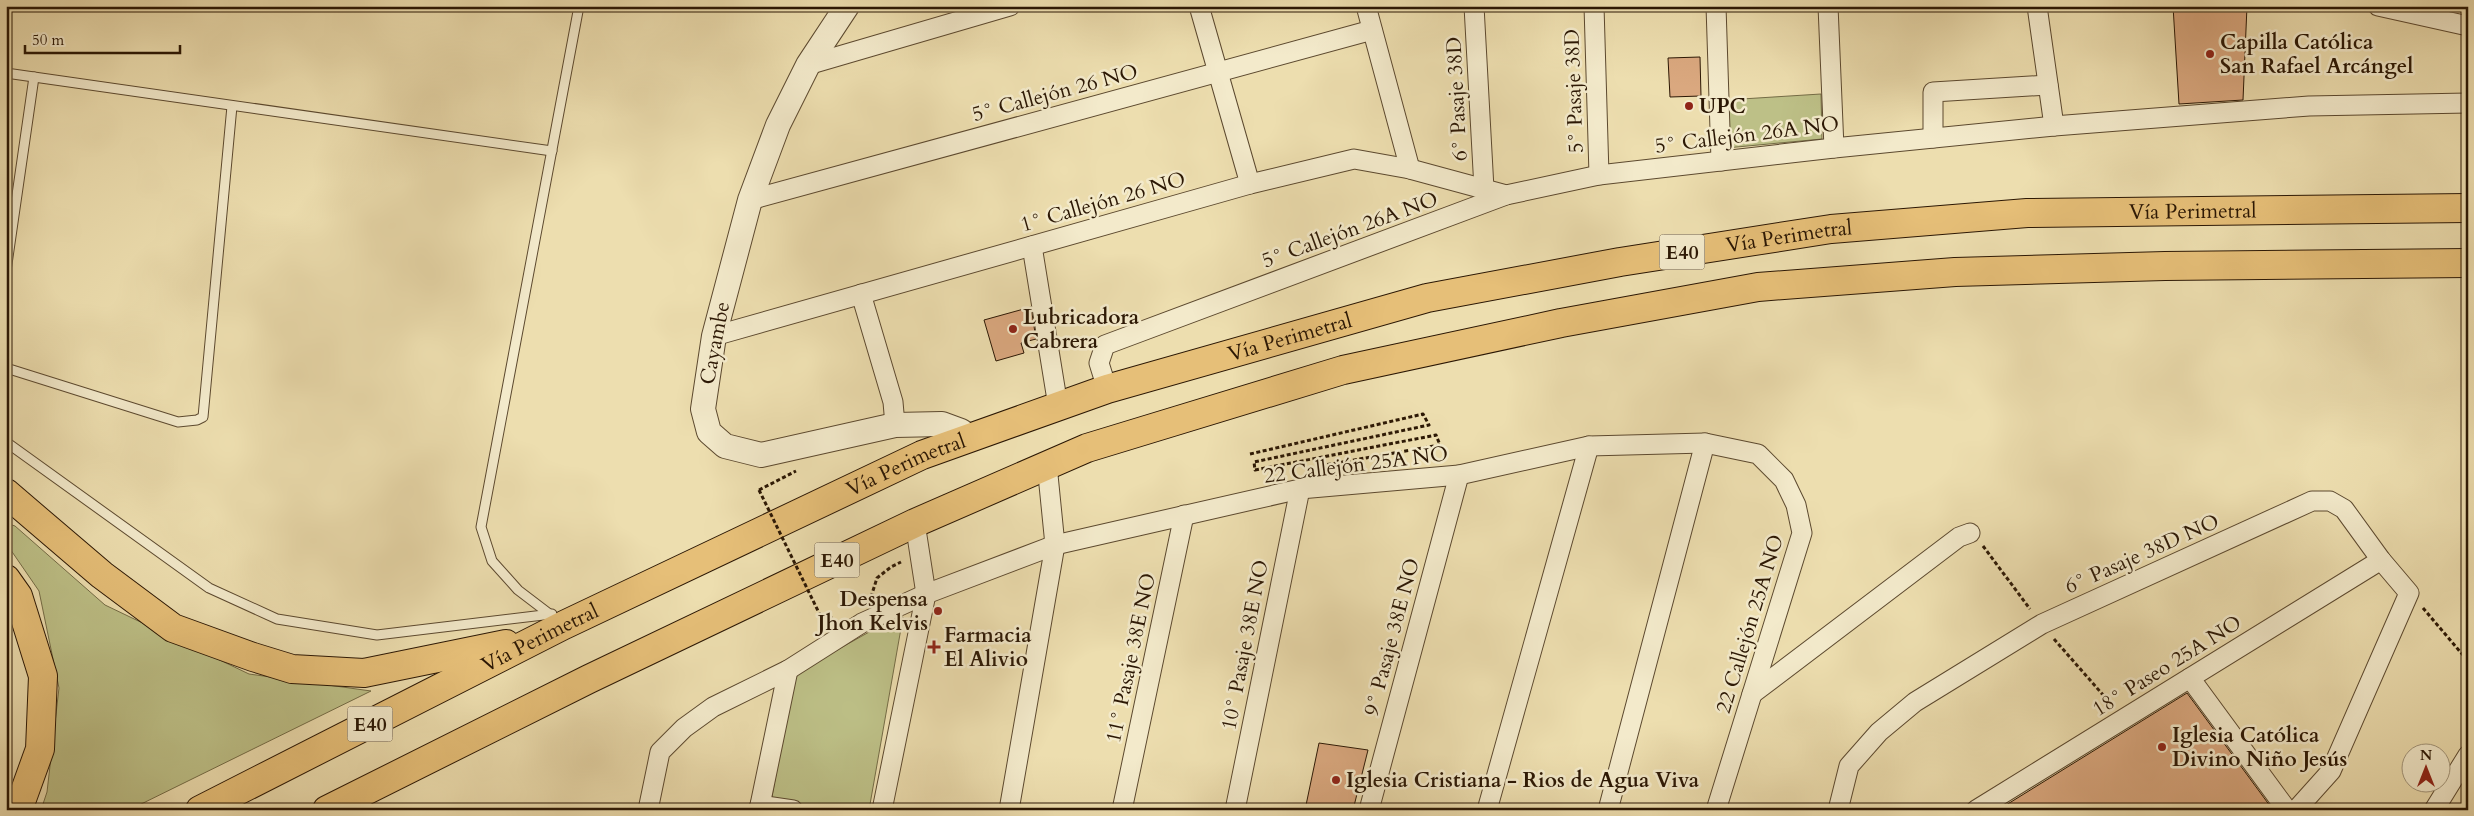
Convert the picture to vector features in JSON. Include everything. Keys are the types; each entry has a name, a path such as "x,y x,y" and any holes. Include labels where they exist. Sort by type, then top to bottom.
{"highway":[{"name":"Vía Perimetral","path":"200,810 552,626 922,456 1106,389 1427,298 1620,262 1831,230 2027,213 2468,208"},
{"name":"E40","path":"327,810 580,683 915,523 1047,465 1087,448 1343,370 1561,323 1758,287 1955,272 2165,266 2468,263"},
{"path":"6,492 102,575 172,628 292,669 364,673 552,626"},
{"path":"6,579 18,596 43,676 40,749 18,810"}],"street":[{"name":"Cayambe","path":"847,6 808,65 778,125 750,200 714,336 704,409 709,432 725,446 761,455 895,425 942,424 962,431 971,438"},
{"path":"808,65 1010,6"},
{"path":"1199,6 1250,184"},
{"path":"1366,6 1410,169"},
{"name":"6° Pasaje 38D","path":"1474,6 1484,189"},
{"name":"5° Pasaje 38D","path":"1594,6 1599,175"},
{"path":"1716,6 1721,161"},
{"path":"1828,6 1834,148"},
{"path":"2037,6 2054,126"},
{"path":"2378,6 2468,26"},
{"name":"5° Callejón 26 NO","path":"750,200 1372,30"},
{"path":"1933,138 1933,92 2048,85"},
{"name":"5° Callejón 26A NO","path":"1106,389 1099,363 1106,345 1506,195 1599,175 1834,148 2054,126 2309,106 2468,102"},
{"name":"1° Callejón 26 NO","path":"714,336 1250,184 1354,159 1410,169 1506,195"},
{"path":"1032,246 1058,406"},
{"path":"861,294 893,402 895,425"},
{"path":"1608,810 1705,443"},
{"name":"22 Callejón 25A NO","path":"648,810 660,752 684,728 713,708 788,670 862,623 926,594 1055,545 1300,489 1459,475 1588,446 1705,443 1758,454 1784,480 1796,505 1802,532 1716,810"},
{"path":"1487,810 1588,446"},
{"path":"1009,810 1055,545 1047,465"},
{"name":"9° Pasaje 38E NO","path":"1369,810 1459,475"},
{"name":"10° Pasaje 38E NO","path":"1235,810 1300,489"},
{"name":"6° Pasaje 38D NO","path":"1838,810 1849,766 1879,732 1915,702 2042,624 2312,501 2330,501 2344,509 2381,560 2409,593"},
{"name":"11° Pasaje 38E NO","path":"1122,810 1184,515"},
{"path":"882,810 926,594 915,523"},
{"path":"1752,694 1959,537 1970,533"},
{"name":"18° Paseo 25A NO","path":"1976,810 2381,560"},
{"path":"2296,810 2331,771 2409,593"},
{"path":"788,670 759,807 793,810"},
{"path":"2190,678 2287,810"},
{"path":"2434,810 2468,755"}],"lane":[{"path":"552,626 492,561 481,527 579,6"},
{"path":"6,73 552,151"},
{"path":"6,271 34,77"},
{"path":"6,368 178,422 197,420 203,417 232,106"},
{"path":"6,381 6,392"},
{"path":"6,442 209,588 277,620 376,634 552,626"}],"path":[{"path":"1250,454 1423,414 1429,425 1254,462 1255,470 1436,435 1440,444 1324,466"},
{"path":"799,470 759,490 823,621"},
{"path":"871,597 877,578 890,567 920,554"},
{"path":"2409,593 2468,662"}],"green space":[{"path":"1821,94 1822,139 1726,148 1726,100"},
{"path":"6,523 15,526 105,605 249,674 371,691 129,810 41,810 47,792 59,688 39,591 6,543"},
{"path":"896,617 903,617 869,810 826,810 771,802 794,674"}],"building":[{"name":"Capilla Católica San Rafael Arcángel","path":"2173,6 2247,6 2243,100 2179,104"},
{"path":"1700,57 1701,96 1670,97 1668,58"},
{"name":"Lubricadora Cabrera","path":"1031,307 1036,339 1021,343 1024,353 996,361 984,320"},
{"name":"Iglesia Católica Divino Niño Jesús","path":"2187,693 2273,810 1998,810"},
{"name":"Iglesia Cristiana - Rios de Agua Viva","path":"1319,743 1368,750 1353,810 1305,810"}],"place":[{"name":"Capilla Católica San Rafael Arcángel","path":"2210,54"},
{"name":"UPC","path":"1689,106"},
{"name":"Lubricadora Cabrera","path":"1013,329"},
{"name":"Despensa Jhon Kelvis","path":"938,611"},
{"name":"Farmacia El Alivio","path":"934,647"},
{"name":"Iglesia Católica Divino Niño Jesús","path":"2162,747"},
{"name":"Iglesia Cristiana - Rios de Agua Viva","path":"1336,780"}]}
